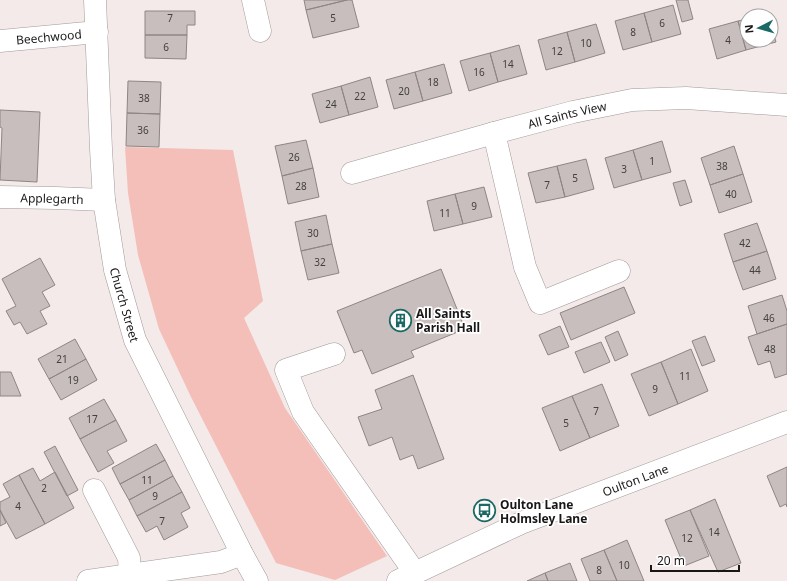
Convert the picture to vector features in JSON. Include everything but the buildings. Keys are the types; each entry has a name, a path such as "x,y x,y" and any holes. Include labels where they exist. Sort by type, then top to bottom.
{"street":[{"name":"Church Street","path":"95,0 104,200 115,270 135,340 257,581"},
{"path":"253,0 260,31"},
{"name":"Beechwood","path":"0,41 97,32"},
{"name":"All Saints View","path":"352,173 573,112 632,100 686,98 787,105"},
{"path":"494,133 525,267 540,303 619,271"},
{"name":"Applegarth","path":"0,197 104,200"},
{"path":"334,354 286,370 303,412 407,577"},
{"name":"Oulton Lane","path":"407,577 521,524 787,422"},
{"path":"94,490 129,558 130,575"},
{"path":"88,581 221,562 242,554"}],"shaded area":[{"path":"125,147 233,150 263,301 244,318 285,408 387,556 335,580 276,563 191,397 159,329 138,255 128,193"}],"place":[{"name":"All Saints Parish Hall","path":"401,320"},
{"name":"Oulton Lane Holmsley Lane","path":"484,511"}]}
